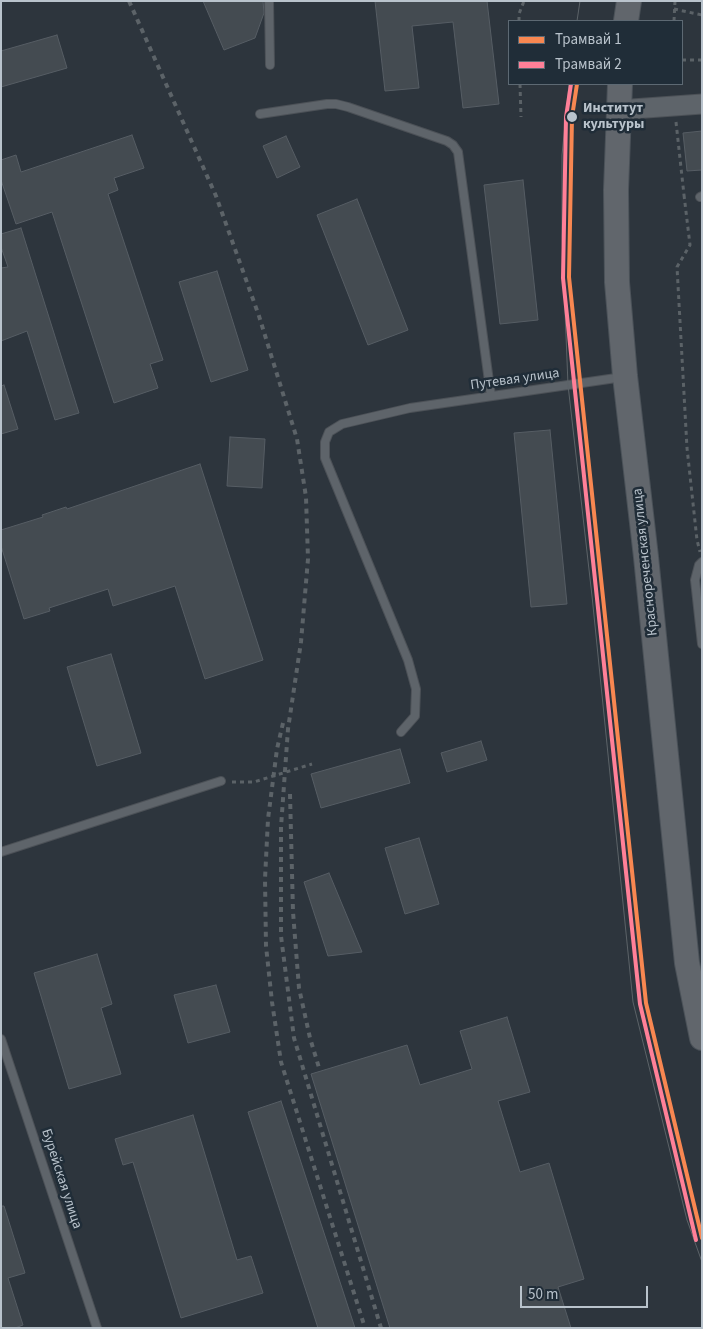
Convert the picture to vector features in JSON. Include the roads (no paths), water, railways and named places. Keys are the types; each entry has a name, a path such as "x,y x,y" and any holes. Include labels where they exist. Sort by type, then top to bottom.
{"main road":[{"path":"626,20 629,1"},
{"name":"Краснореченская улица","path":"620,85 616,190 617,282 624,376 646,557 687,963 702,1038"}],"street":[{"path":"618,110 702,104"}],"lane":[{"path":"269,1 270,65"},
{"path":"260,114 336,104 447,141 458,152 491,396"},
{"name":"Путевая улица","path":"401,732 415,716 416,689 414,679 408,660 324,458 325,442 329,432 342,424 410,408 624,376"},
{"path":"702,562 698,565 695,580 702,644"},
{"path":"1,852 222,781"},
{"name":"Бурейская улица","path":"1,1039 96,1327"}],"tram line":[{"path":"577,20 580,1"},
{"path":"569,85 562,155 562,236 568,385 592,596 633,1002 687,1220 702,1262"},
{"name":"2","path":"571,85 566,117 563,278 640,1004 696,1240"},
{"name":"1","path":"577,85 572,117 569,277 646,1003 702,1238"}],"railway":[{"path":"129,1 216,196 259,316 297,439 306,497 308,559 301,642 288,729 281,827 281,936 294,1038 381,1328"},
{"path":"283,723 277,749 268,819 265,879 266,946 272,1002 281,1062 365,1328"},
{"path":"290,794 293,912 299,988 310,1038 320,1071"}],"place":[{"name":"Институт культуры","path":"572,117"}]}
